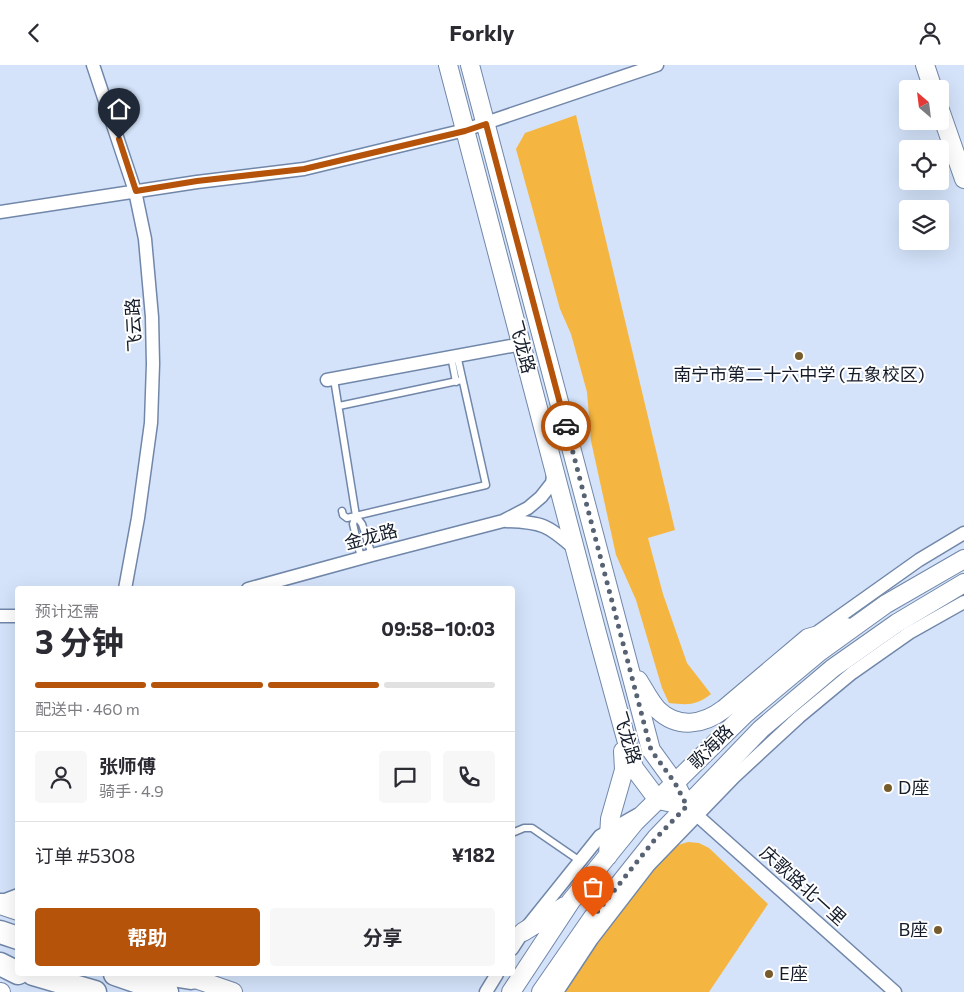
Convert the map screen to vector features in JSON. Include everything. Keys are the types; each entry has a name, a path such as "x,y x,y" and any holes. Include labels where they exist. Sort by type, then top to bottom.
{"highway":[{"path":"0,932 15,937"},
{"path":"0,964 15,971"},
{"path":"26,976 57,992"},
{"path":"40,976 95,992"},
{"path":"121,976 167,992"}],"main road":[{"name":"飞龙路","path":"448,65 634,768 653,805"},
{"name":"飞龙路","path":"470,65 651,750 675,783 692,811"},
{"path":"925,65 930,80"},
{"path":"947,130 964,179"},
{"name":"歌海路","path":"511,992 571,901 635,822 745,714 818,653 886,604 964,559"},
{"name":"歌海路","path":"541,992 593,917 656,838 692,811 761,729 834,668 897,623 964,583"},
{"path":"629,667 657,709 669,719 681,723 701,722 714,717 808,638 861,622"},
{"path":"608,856 610,819 624,770 620,715"},
{"path":"653,805 692,811"},
{"path":"523,932 571,901"},
{"path":"0,905 15,910"},
{"path":"186,976 234,992"}],"street":[{"name":"飞云路","path":"93,65 136,191 145,239 152,317 151,423 138,518 126,586"},
{"path":"0,212 197,181 304,169 465,131 657,65"},
{"path":"331,379 522,344"},
{"name":"金龙路","path":"259,586 503,521 528,507 541,497 552,483 554,468"},
{"name":"金龙路","path":"503,521 541,524 557,533 576,550"},
{"path":"808,638 919,560 964,533"},
{"path":"556,992 592,939 692,811 734,777 799,717 852,673 909,633 964,602"},
{"path":"0,616 15,616"},
{"path":"515,944 600,836 653,805"},
{"name":"庆歌路北一里","path":"692,811 895,992"},
{"path":"0,900 15,896"},
{"path":"486,992 496,976"}],"lane":[{"path":"342,511 346,518 486,485 454,356"},
{"path":"331,379 339,406 356,516 353,524 366,556"},
{"path":"339,406 459,381"},
{"path":"356,516 362,523 366,556"},
{"path":"515,832 524,828 532,828 580,861"}],"shaded area":[{"path":"576,115 675,530 648,538 663,594 687,663 711,694 701,701 691,704 669,703 662,688 636,600 616,555 591,441 587,392 571,334 560,309 516,149 525,133"},
{"path":"688,842 699,843 709,848 768,904 709,992 563,992 592,947 668,852 678,845"}],"way so far":[{"path":"566,426 651,750 675,783 687,806 656,838 593,917"}],"place":[{"name":"南宁市第二十六中学 (五象校区)","path":"799,356"},
{"name":"D座","path":"888,788"},
{"name":"B座","path":"938,930"},
{"name":"E座","path":"769,974"}],"route":[{"path":"119,139 136,191 197,181 304,169 465,131 486,124 566,426"}]}
